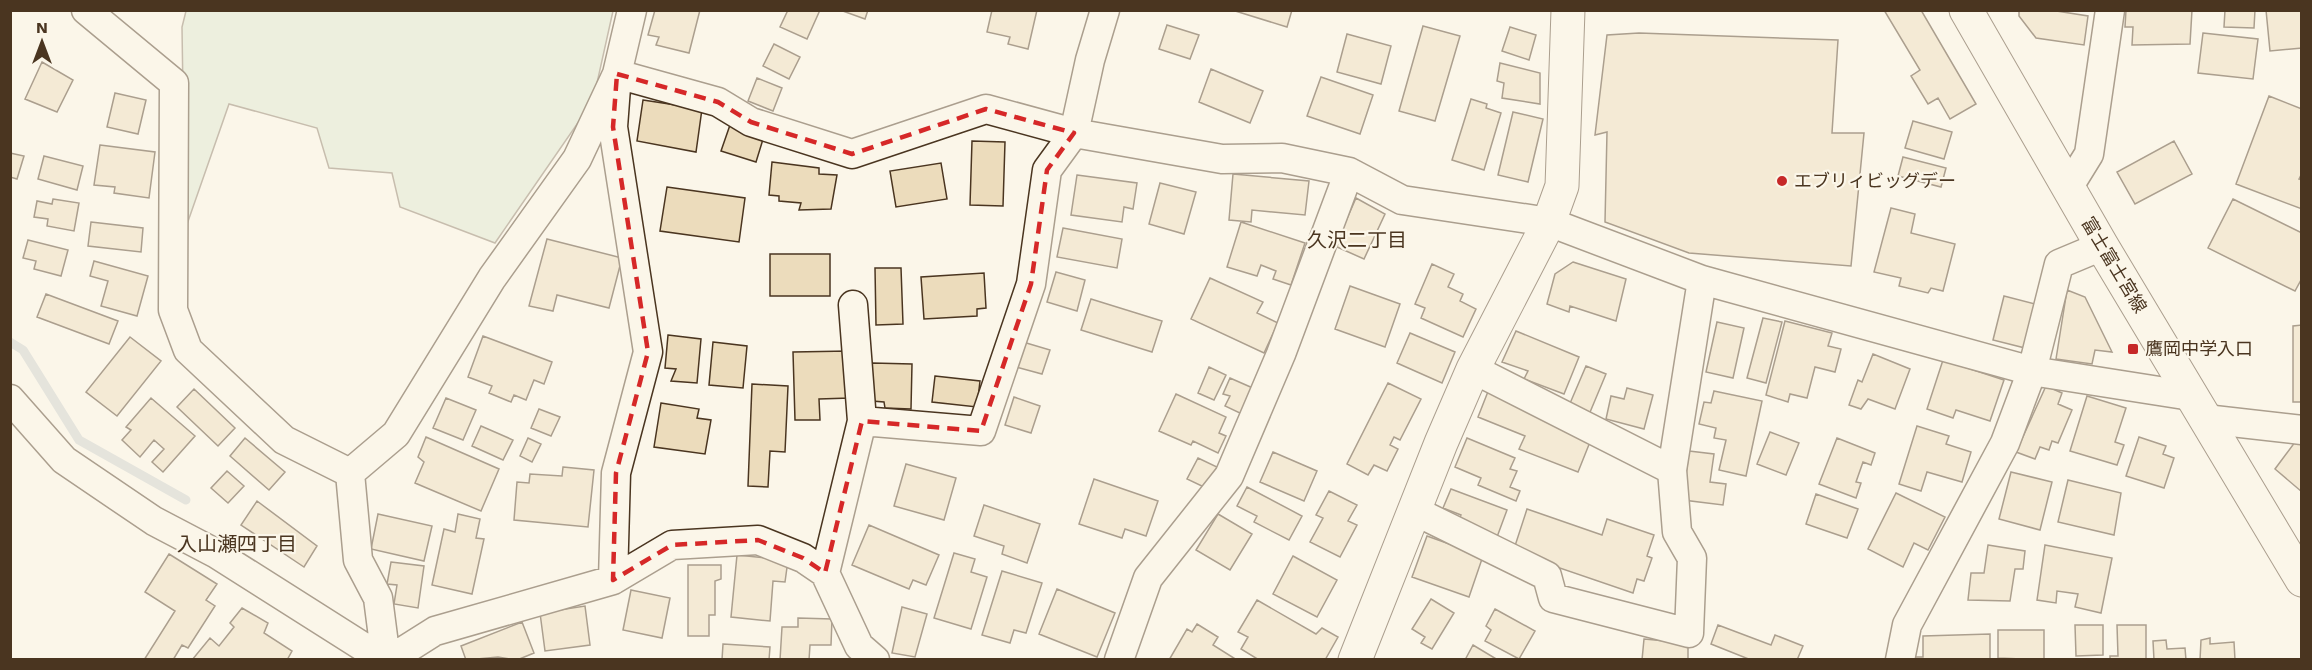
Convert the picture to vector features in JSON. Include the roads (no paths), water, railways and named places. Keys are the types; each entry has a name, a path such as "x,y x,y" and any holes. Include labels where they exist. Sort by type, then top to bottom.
{"street":[{"path":"86,10 174,83 173,310 188,350 284,440 351,473"},
{"path":"613,580 616,473 648,352 612,127 617,74 632,10"},
{"path":"1355,660 1389,569 1473,369 1549,222 1562,186 1568,10"},
{"name":"富士富士宮線","path":"1966,10 2102,246 2301,580"},
{"path":"2068,188 2089,154 2110,10"},
{"path":"862,421 981,431 1031,284 1047,170 1074,133 1102,11"},
{"path":"351,473 396,434 492,278 577,159 617,74"},
{"path":"617,74 718,102 752,122 852,154 986,109 1074,133 1222,159 1282,158 1349,172 1402,200 1549,222 1702,280 2032,371 2301,430"},
{"path":"1119,660 1148,578 1229,476 1281,354 1349,172"},
{"path":"1900,660 1907,625 2005,443 2032,371 2060,264 2102,246"},
{"path":"1415,511 1547,576 1554,598 1689,633 1692,558 1677,531 1672,470 1702,280"},
{"path":"825,573 862,421 854,304"},
{"path":"1473,369 1672,470"},
{"path":"10,399 63,460 154,520 215,553 387,660"},
{"path":"351,473 358,560 378,598 387,660"},
{"path":"387,660 435,631 613,580 672,545 758,540 803,558 825,573 860,646 875,660"}],"waterway":[{"path":"10,342 23,350 79,440 186,500"}],"place":[{"name":"エブリィビッグデー","path":"1782,181"},
{"name":"鷹岡中学入口","path":"2133,349"}],"district":[{"name":"久沢二丁目","path":"1357,240"},
{"name":"入山瀬四丁目","path":"237,544"}]}
